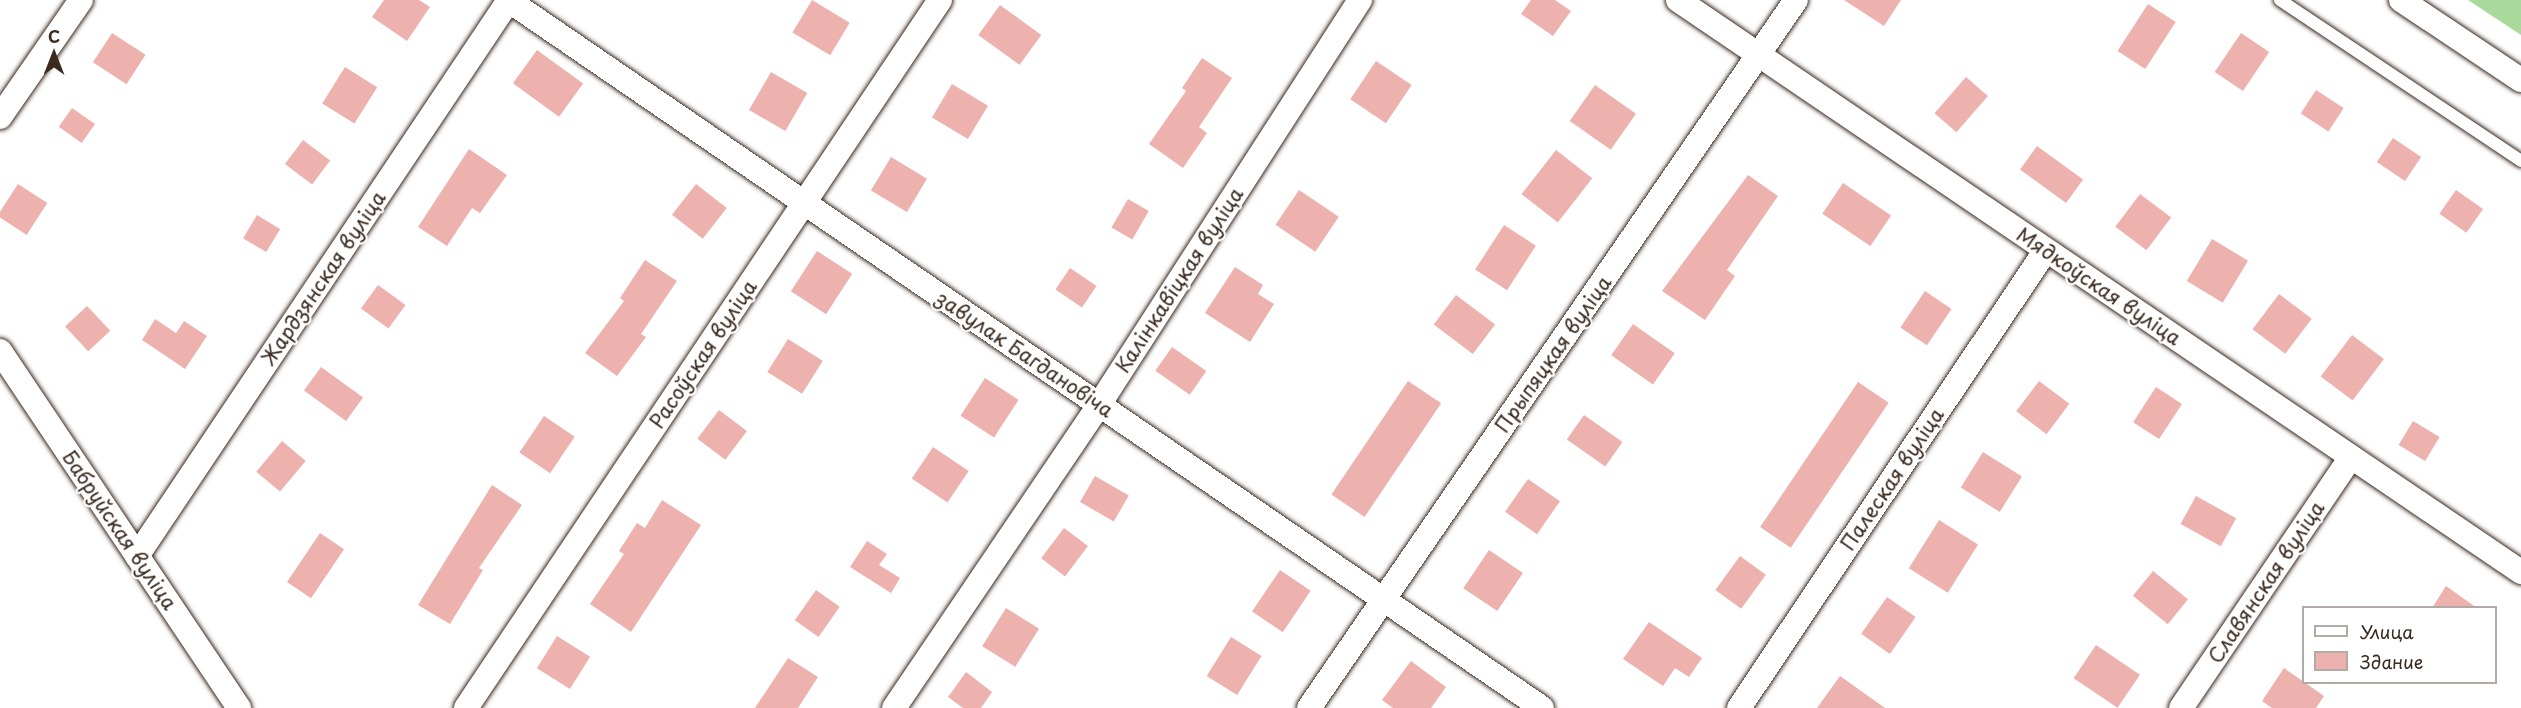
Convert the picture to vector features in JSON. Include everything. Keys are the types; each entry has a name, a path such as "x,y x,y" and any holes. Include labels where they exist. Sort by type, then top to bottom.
{"street":[{"path":"0,117 81,0"},
{"name":"завулак Багдановіча","path":"509,0 1542,708"},
{"name":"Жардзянская вуліца","path":"137,556 509,0"},
{"name":"Расоўская вуліца","path":"466,708 940,0"},
{"name":"Калінкавіцкая вуліца","path":"894,708 1099,405 1360,0"},
{"name":"Мядкоўская вуліца","path":"1678,0 2521,572"},
{"name":"Прыпяцкая вуліца","path":"1309,708 1796,0"},
{"path":"2401,0 2521,80"},
{"name":"Палеская вуліца","path":"1739,708 2046,250"},
{"name":"Бабруйская вуліца","path":"0,351 239,708"},
{"name":"Славянская вуліца","path":"2181,708 2351,457"}],"lane":[{"path":"2280,0 2521,161"}],"green space":[{"path":"2468,0 2521,0 2521,35"}],"building":[{"path":"384,0 419,0 430,7 407,41 372,17"},
{"path":"812,0 850,23 830,55 792,33"},
{"path":"1531,0 1555,0 1571,11 1553,36 1521,14"},
{"path":"1844,0 1901,0 1884,26"},
{"path":"2148,4 2176,22 2145,69 2118,51"},
{"path":"1000,5 1041,35 1020,65 978,35"},
{"path":"112,33 146,55 126,84 93,62"},
{"path":"2241,33 2269,52 2243,91 2215,72"},
{"path":"537,50 583,84 559,117 513,83"},
{"path":"1202,58 1232,78 1199,127 1207,133 1183,168 1149,144 1186,91 1182,88"},
{"path":"1376,61 1412,85 1386,123 1350,99"},
{"path":"345,67 377,87 354,124 322,103"},
{"path":"771,72 807,93 785,131 749,110"},
{"path":"1966,77 1988,96 1956,132 1935,113"},
{"path":"952,84 988,106 968,139 932,117"},
{"path":"1595,85 1636,114 1611,150 1570,121"},
{"path":"2316,90 2344,108 2328,131 2301,113"},
{"path":"72,108 95,124 82,143 59,127"},
{"path":"2393,138 2421,157 2405,181 2377,162"},
{"path":"303,140 330,160 312,184 285,164"},
{"path":"2037,146 2083,180 2066,203 2020,169"},
{"path":"469,149 507,175 480,213 472,208 447,246 418,227"},
{"path":"1556,150 1592,178 1558,222 1522,194"},
{"path":"891,157 927,179 907,212 871,190"},
{"path":"1748,175 1778,196 1727,270 1735,276 1705,320 1662,291"},
{"path":"1843,183 1891,215 1870,246 1822,214"},
{"path":"18,184 47,203 27,235 0,218 0,212"},
{"path":"696,184 727,208 703,239 672,215"},
{"path":"1299,190 1339,217 1315,252 1276,225"},
{"path":"2456,190 2483,209 2466,233 2439,214"},
{"path":"2140,194 2171,217 2146,250 2115,227"},
{"path":"1128,199 1149,211 1132,240 1112,228"},
{"path":"257,215 280,229 266,252 243,238"},
{"path":"1504,225 1536,246 1507,290 1475,269"},
{"path":"2212,239 2248,261 2223,303 2187,281"},
{"path":"817,251 852,274 826,314 791,291"},
{"path":"645,260 677,281 641,334 646,337 617,376 585,353 624,301 620,298"},
{"path":"1235,267 1263,285 1258,294 1274,304 1250,342 1205,313"},
{"path":"1070,268 1097,286 1082,307 1055,290"},
{"path":"378,285 406,305 388,328 361,308"},
{"path":"1925,291 1952,309 1927,345 1900,327"},
{"path":"2279,294 2312,319 2285,354 2253,329"},
{"path":"1456,295 1495,324 1473,354 1434,325"},
{"path":"87,306 110,331 88,351 65,326"},
{"path":"155,319 176,333 184,321 207,336 185,369 142,340"},
{"path":"1633,324 1675,353 1653,384 1611,355"},
{"path":"2352,335 2384,359 2353,401 2321,377"},
{"path":"788,339 823,361 802,394 767,372"},
{"path":"1172,347 1206,371 1190,395 1155,371"},
{"path":"321,367 363,398 346,421 304,390"},
{"path":"985,378 1019,400 994,438 960,416"},
{"path":"1408,381 1441,403 1365,517 1331,495"},
{"path":"2039,381 2069,404 2046,434 2016,411"},
{"path":"1858,382 1889,403 1791,548 1760,527"},
{"path":"2156,387 2182,404 2159,439 2133,422"},
{"path":"719,410 747,431 725,460 697,439"},
{"path":"1584,415 1623,442 1605,467 1567,440"},
{"path":"544,416 575,437 550,473 519,452"},
{"path":"2413,421 2440,437 2425,461 2399,445"},
{"path":"282,441 306,461 280,492 256,472"},
{"path":"933,447 969,471 947,503 912,479"},
{"path":"1983,452 2022,476 2000,512 1961,488"},
{"path":"1095,476 1129,495 1114,521 1080,502"},
{"path":"1528,479 1560,501 1537,534 1505,512"},
{"path":"492,485 522,505 479,568 483,570 450,624 418,605"},
{"path":"2196,496 2236,518 2221,546 2180,524"},
{"path":"662,500 701,525 631,632 590,604 624,554 619,551 637,523 645,528"},
{"path":"1939,520 1978,544 1948,593 1909,568"},
{"path":"1064,528 1088,546 1065,576 1041,558"},
{"path":"320,533 344,549 311,598 287,582"},
{"path":"867,541 887,554 879,565 900,578 891,593 850,567"},
{"path":"1489,550 1523,573 1497,611 1463,588"},
{"path":"1740,556 1766,575 1741,609 1715,590"},
{"path":"1280,570 1311,591 1283,632 1252,611"},
{"path":"2153,571 2188,599 2168,624 2133,596"},
{"path":"2446,586 2474,606 2433,606"},
{"path":"816,590 840,607 819,637 795,620"},
{"path":"1887,597 1916,617 1890,654 1861,634"},
{"path":"1006,608 1039,629 1015,667 982,646"},
{"path":"1649,622 1702,658 1689,677 1675,668 1663,686 1623,659"},
{"path":"557,636 590,657 570,689 537,668"},
{"path":"1231,637 1262,656 1237,695 1207,676"},
{"path":"2096,645 2140,675 2118,708 2074,678"},
{"path":"788,658 818,677 798,708 755,708"},
{"path":"1411,661 1446,687 1431,708 1393,708 1382,700"},
{"path":"2284,668 2302,681 2302,684 2307,684 2324,696 2316,708 2272,708 2262,701"},
{"path":"966,672 992,692 981,708 963,708 948,697"},
{"path":"1840,676 1885,708 1817,708"}]}
